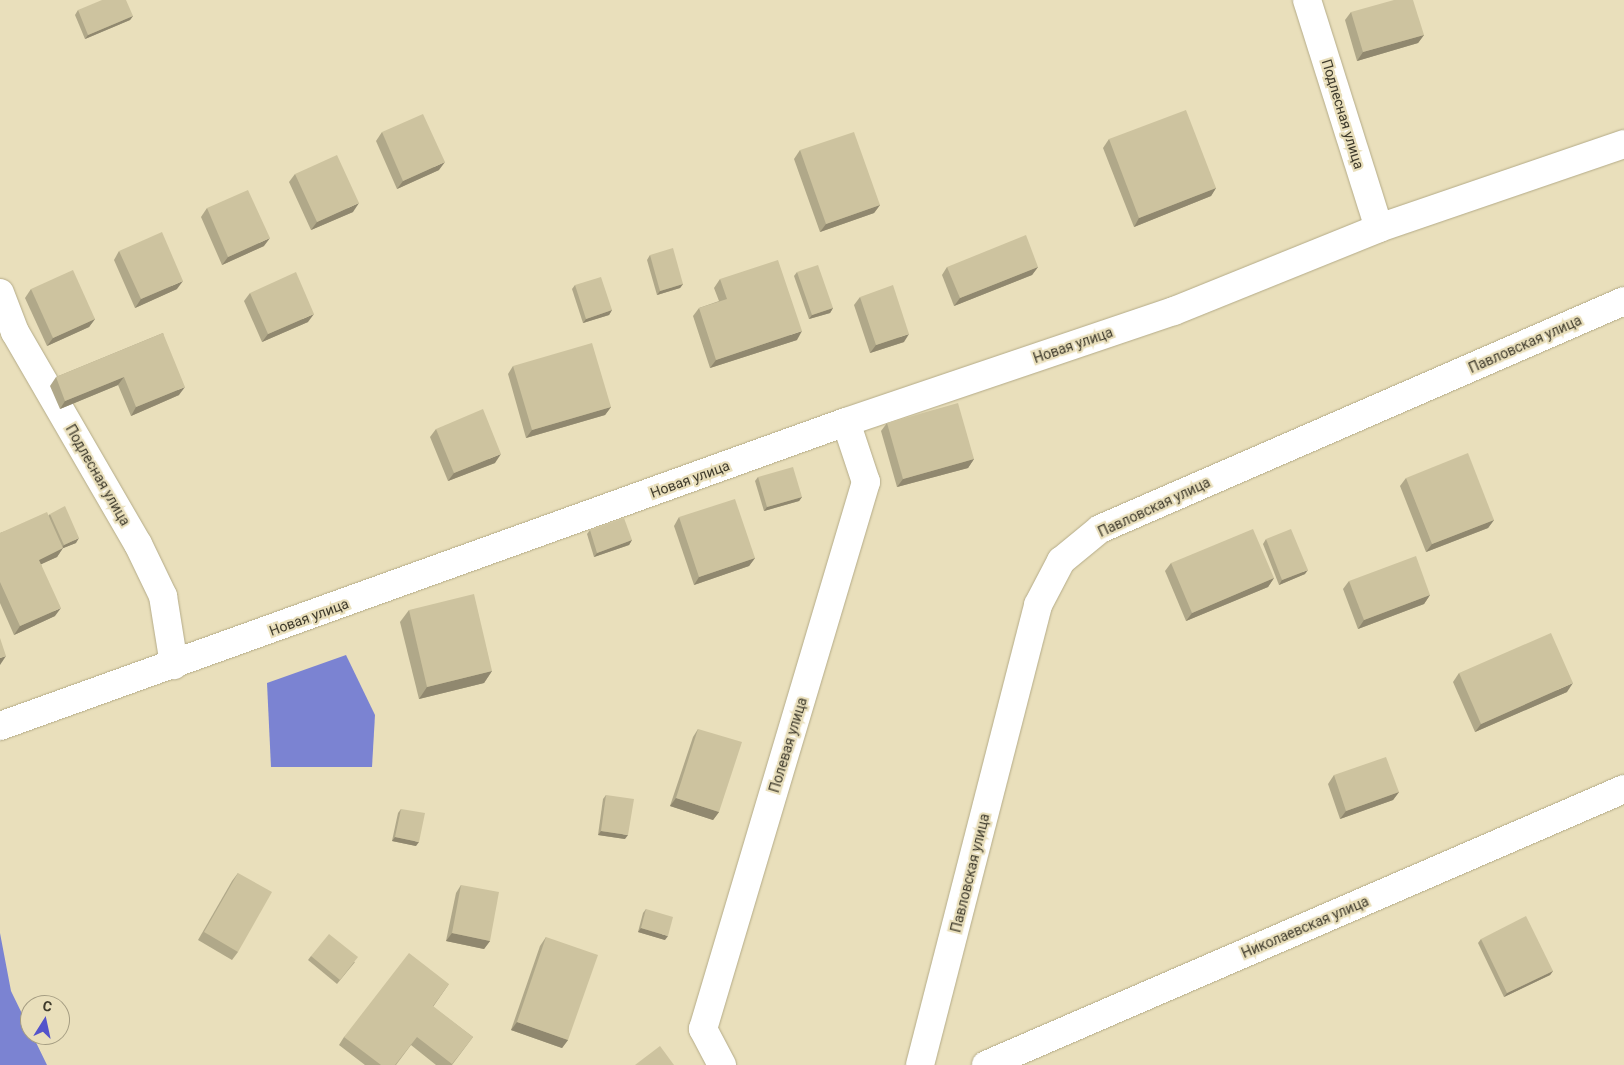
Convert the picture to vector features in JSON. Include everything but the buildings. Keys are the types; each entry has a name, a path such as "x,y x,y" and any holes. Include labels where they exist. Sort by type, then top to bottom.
{"street":[{"name":"Подлесная улица","path":"1307,0 1379,228"},
{"name":"Новая улица","path":"0,726 846,422 1174,311 1379,228 1624,144"},
{"name":"Подлесная улица","path":"0,293 15,332 158,587 172,632 174,665"},
{"name":"Павловская улица","path":"920,1065 1038,605 1061,561 1100,529 1624,301"},
{"name":"Полевая улица","path":"722,1065 703,1029 866,482 846,422"},
{"name":"Николаевская улица","path":"986,1065 1624,789"}],"water":[{"path":"346,655 375,715 372,767 271,767 267,683"},
{"path":"0,933 11,991 20,1010 20,1045 37,1045 47,1065 0,1065"}]}
